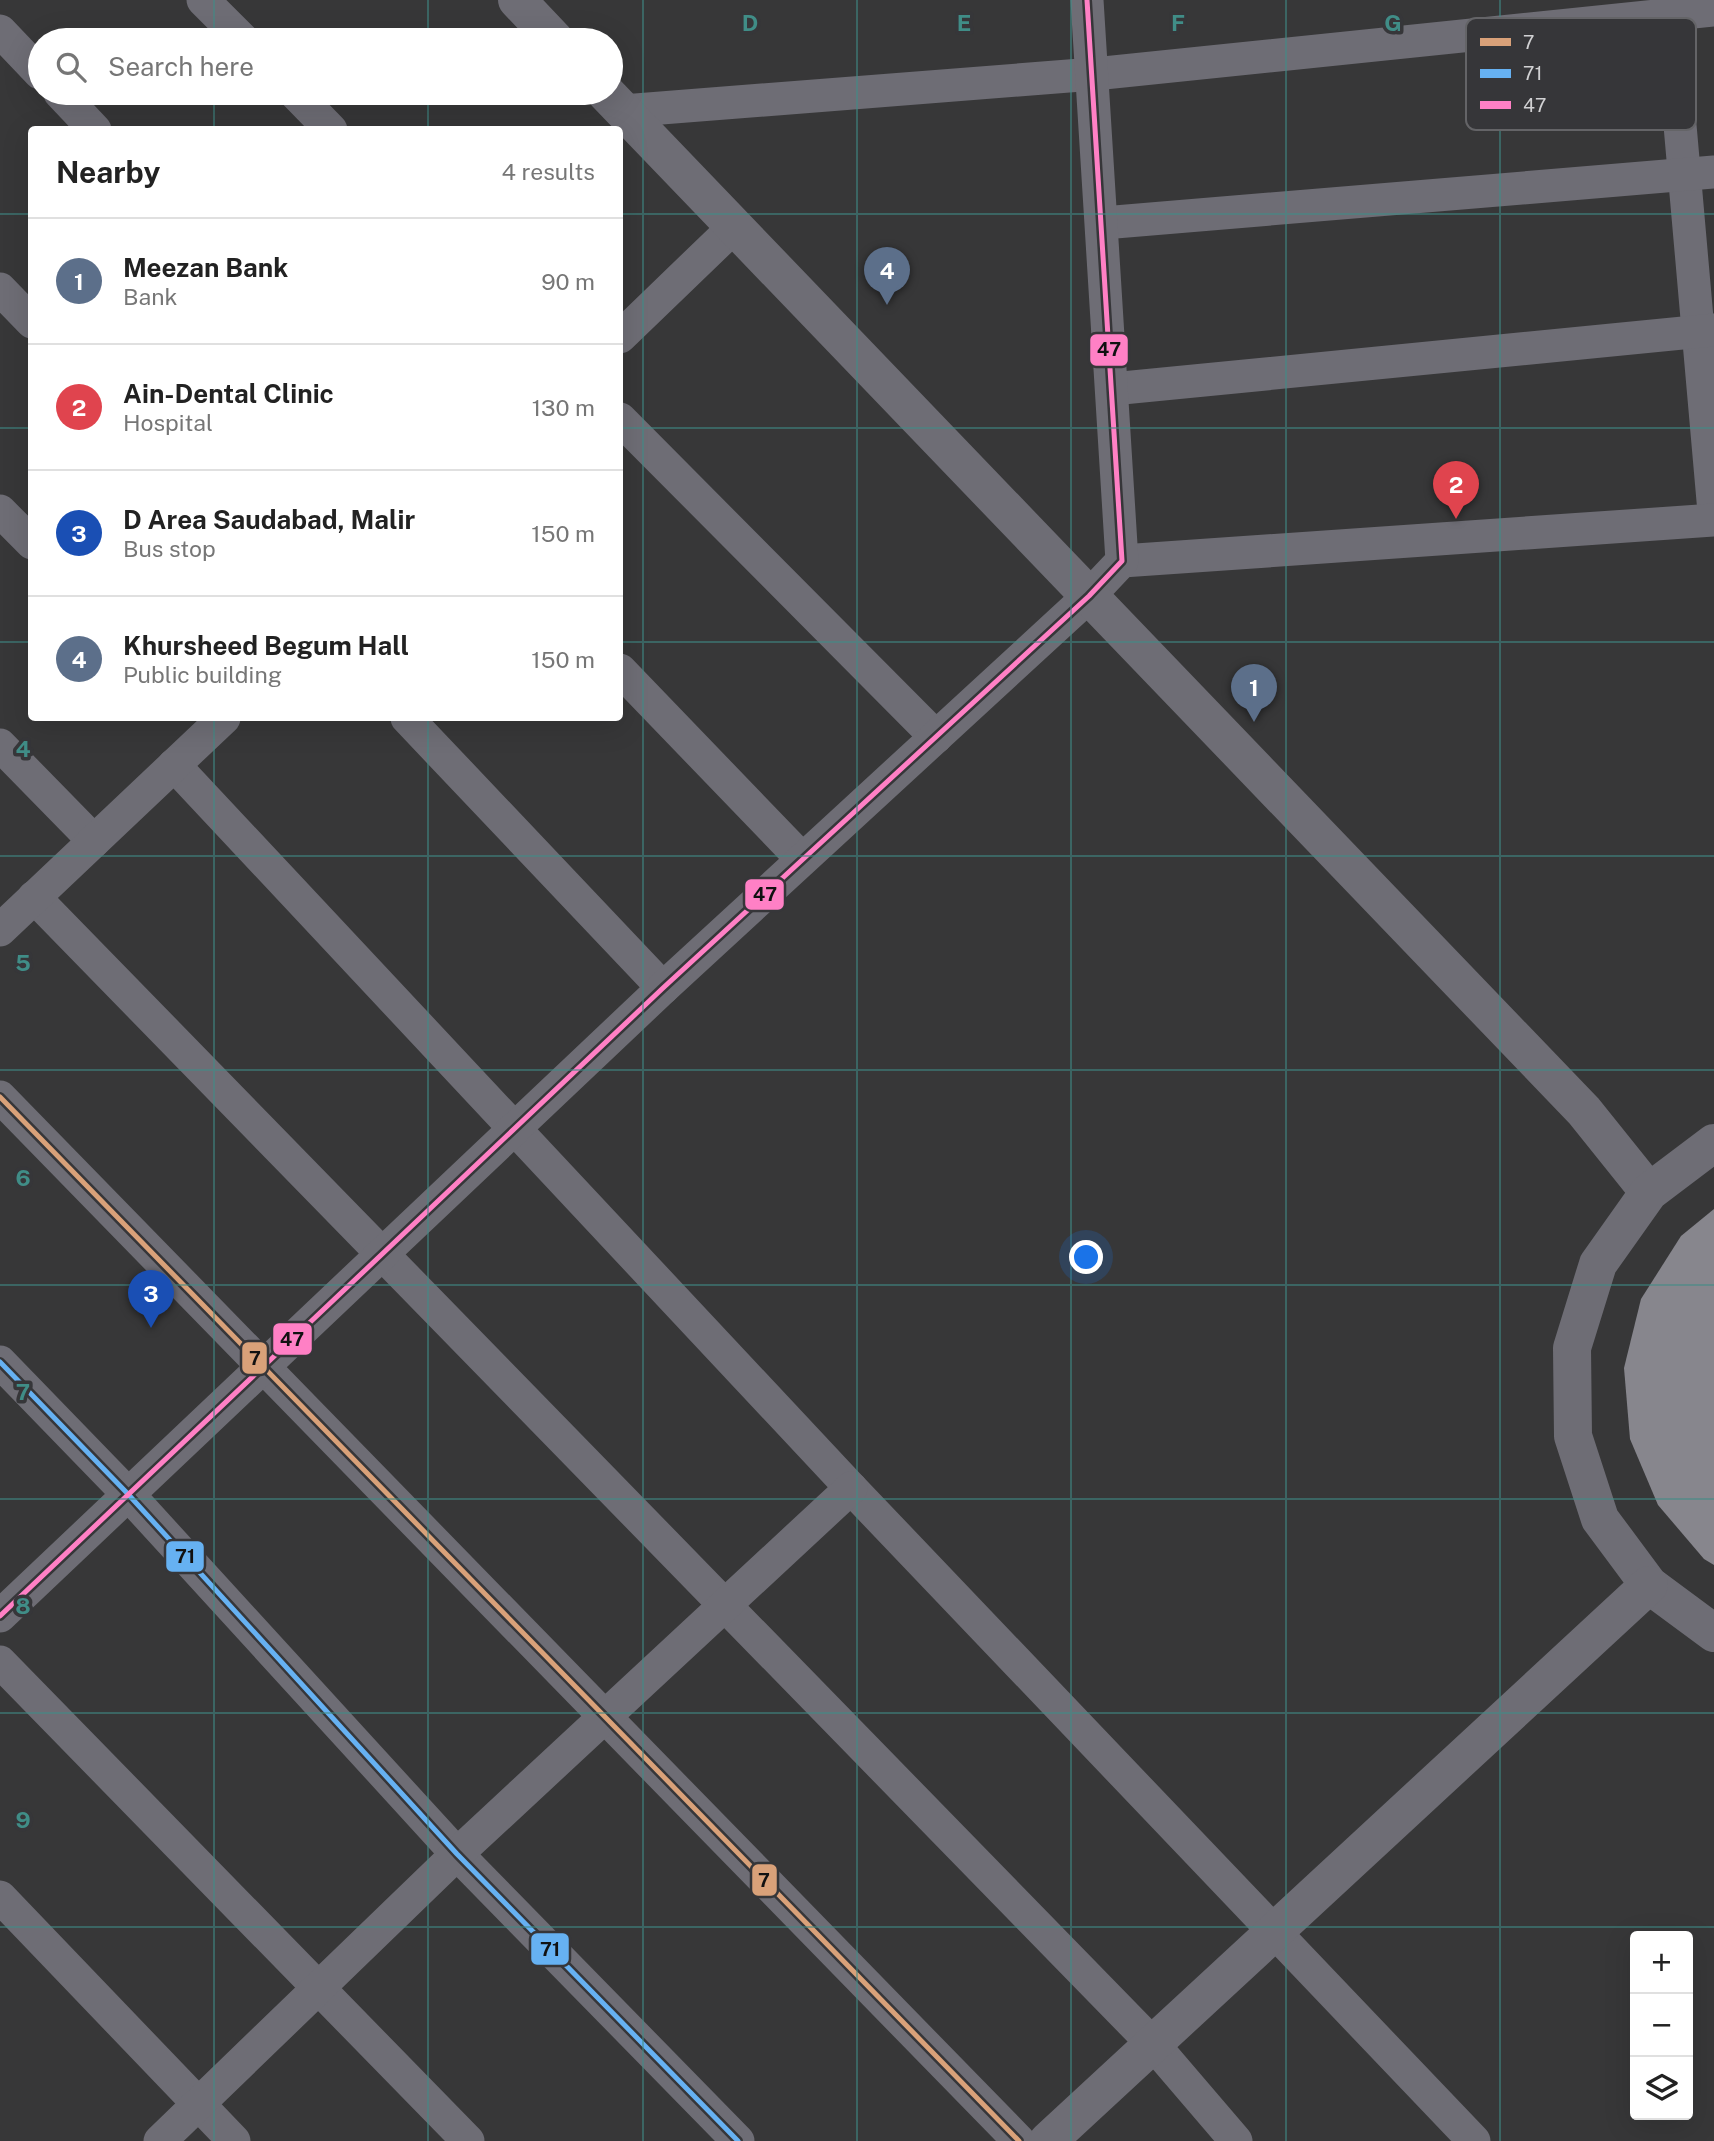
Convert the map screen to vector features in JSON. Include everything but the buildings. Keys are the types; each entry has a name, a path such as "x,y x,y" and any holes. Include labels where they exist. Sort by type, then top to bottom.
{"street":[{"path":"203,0 231,28"},
{"path":"517,0 544,28"},
{"path":"1087,0 1094,74 1122,561"},
{"path":"1575,18 1669,7 1714,10"},
{"path":"623,101 1094,74 1466,31"},
{"path":"0,32 28,61"},
{"path":"71,105 91,126"},
{"path":"307,105 327,126"},
{"path":"617,105 1584,1111 1649,1192"},
{"path":"1691,130 1699,173 1714,512"},
{"path":"1103,223 1699,173"},
{"path":"623,334 734,227"},
{"path":"0,289 28,318"},
{"path":"1112,389 1706,331"},
{"path":"623,422 936,737"},
{"path":"0,511 28,539"},
{"path":"0,1616 381,1253 663,988 1088,596 1122,561 1714,520"},
{"path":"623,673 802,859"},
{"path":"0,930 174,765 212,721"},
{"path":"410,721 663,988"},
{"path":"0,745 94,841"},
{"path":"174,765 851,1488 1474,2141"},
{"path":"34,897 1153,2044 1236,2141"},
{"path":"0,1097 1019,2141"},
{"path":"1714,1143 1649,1192 1598,1264 1572,1348 1573,1436 1600,1519 1649,1585 1714,1633"},
{"path":"0,1362 127,1493 457,1854 738,2141"},
{"path":"160,2141 457,1854 851,1488"},
{"path":"1048,2141 1649,1585"},
{"path":"0,1662 468,2141"},
{"path":"0,1897 234,2141"}],"transit line":[{"name":"47","path":"0,1616 663,988 1089,596 1122,561 1087,0"},
{"name":"7","path":"0,1097 1019,2141"},
{"name":"71","path":"0,1362 127,1493 457,1854 738,2141"}],"place":[{"name":"Khursheed Begum Hall","path":"887,305"},
{"name":"Ain-Dental Clinic","path":"1456,519"},
{"name":"Meezan Bank","path":"1254,722"},
{"name":"D Area Saudabad, Malir","path":"151,1328"}]}
